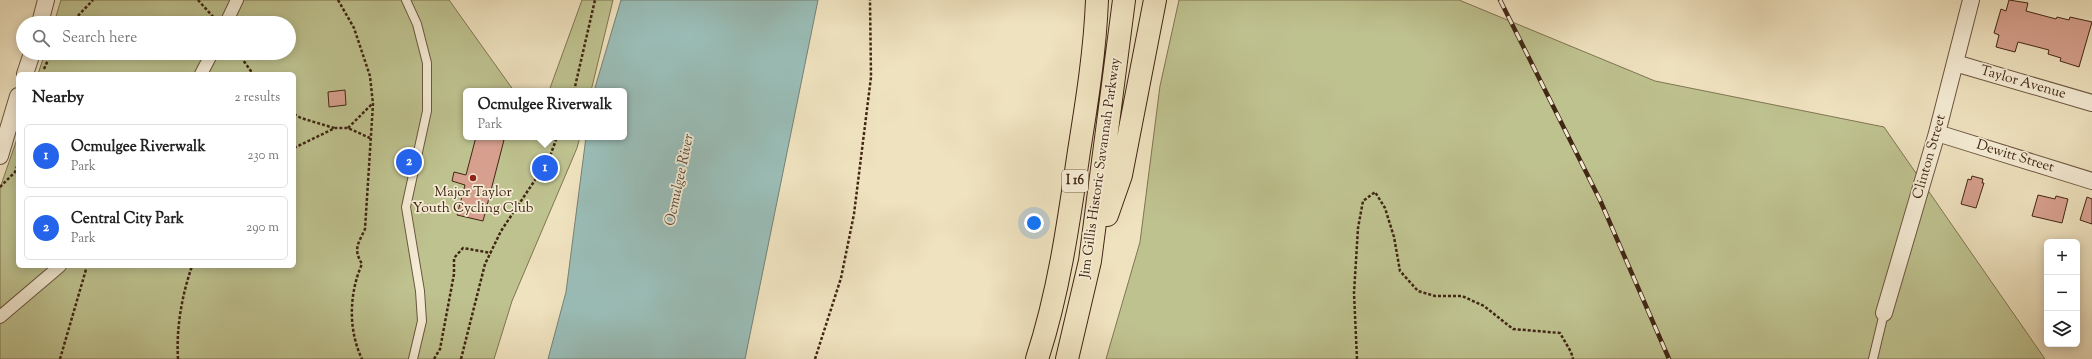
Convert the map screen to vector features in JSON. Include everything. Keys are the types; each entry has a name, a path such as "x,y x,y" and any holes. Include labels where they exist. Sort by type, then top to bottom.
{"highway":[{"name":"Jim Gillis Historic Savannah Parkway","path":"1037,359 1046,332 1071,211 1095,41 1097,0"},
{"name":"Jim Gillis Historic Savannah Parkway","path":"1067,359 1090,261 1124,0"},
{"path":"1090,261 1120,174 1155,0"}],"street":[{"path":"42,16 46,0"},
{"path":"229,16 237,0"},
{"name":"Clinton Street","path":"1884,313 1937,133 1970,0"},
{"path":"26,72 30,60"},
{"path":"202,72 208,60"},
{"name":"Taylor Avenue","path":"1955,63 2092,103"},
{"path":"0,156 16,103"},
{"name":"Dewitt Street","path":"1937,133 2092,181"},
{"path":"0,317 58,268"}],"lane":[{"path":"406,0 417,24 427,63 427,111 406,207 420,290 422,320 413,359"},
{"path":"1873,359 1884,313"}],"path":[{"path":"77,16 93,0"},
{"path":"198,0 212,16"},
{"path":"338,0 354,28 370,76 373,104 365,229 357,247 357,255 362,264 356,278 352,305 353,329 358,350 362,359"},
{"path":"575,88 595,0"},
{"path":"815,359 841,278 854,214 870,77 870,0"},
{"path":"43,72 48,60"},
{"path":"243,60 252,72"},
{"path":"348,128 373,104"},
{"path":"296,115 335,128 348,128 370,138"},
{"path":"296,147 335,128"},
{"path":"461,359 485,264 501,231 550,159 556,140"},
{"path":"0,187 16,169"},
{"path":"1357,359 1354,293 1358,228 1363,201 1375,192 1385,208 1394,237 1400,272 1418,291 1435,296 1462,296 1484,306 1513,329 1560,333 1571,352 1573,359"},
{"path":"434,359 440,349 454,274 454,258 463,248 491,253"},
{"path":"60,359 86,268"},
{"path":"178,359 180,318 185,285 191,268"}],"green space":[{"path":"61,0 449,0 512,88 463,88 463,140 579,140 512,301 494,359 0,359 0,188 16,142 16,268 296,268 296,72 39,72 43,60 296,60 296,16 56,16"},
{"path":"582,0 613,0 592,88 550,88"},
{"path":"1179,0 1459,0 1655,81 1884,127 2045,359 1106,359 1140,242 1160,86"}],"water":[{"name":"Ocmulgee River","path":"621,0 818,0 745,359 548,359 566,292 586,140 627,140 627,88 595,88"}],"building":[{"path":"2009,0 2028,3 2026,11 2056,19 2057,17 2069,20 2070,17 2092,22 2079,67 2060,61 2061,58 2048,54 2049,50 2018,42 2015,52 1996,47 1999,35 1994,33 2001,9 2006,11"},
{"path":"345,90 346,105 329,107 328,92"},
{"name":"Major Taylor Youth Cycling Club","path":"475,140 504,140 483,221 457,215 465,185 452,181 454,172 466,175"},
{"path":"1972,176 1983,179 1982,183 1984,183 1976,208 1961,204 1968,179 1971,180"},
{"path":"2038,195 2055,199 2056,196 2068,199 2062,223 2032,216"},
{"path":"2087,197 2092,199 2092,224 2080,220"}],"railway":[{"path":"1500,0 1600,200 1669,359"}],"place":[{"name":"Central City Park","path":"409,162"},
{"name":"Ocmulgee Riverwalk","path":"545,168"},
{"name":"Major Taylor Youth Cycling Club","path":"473,178"}]}
